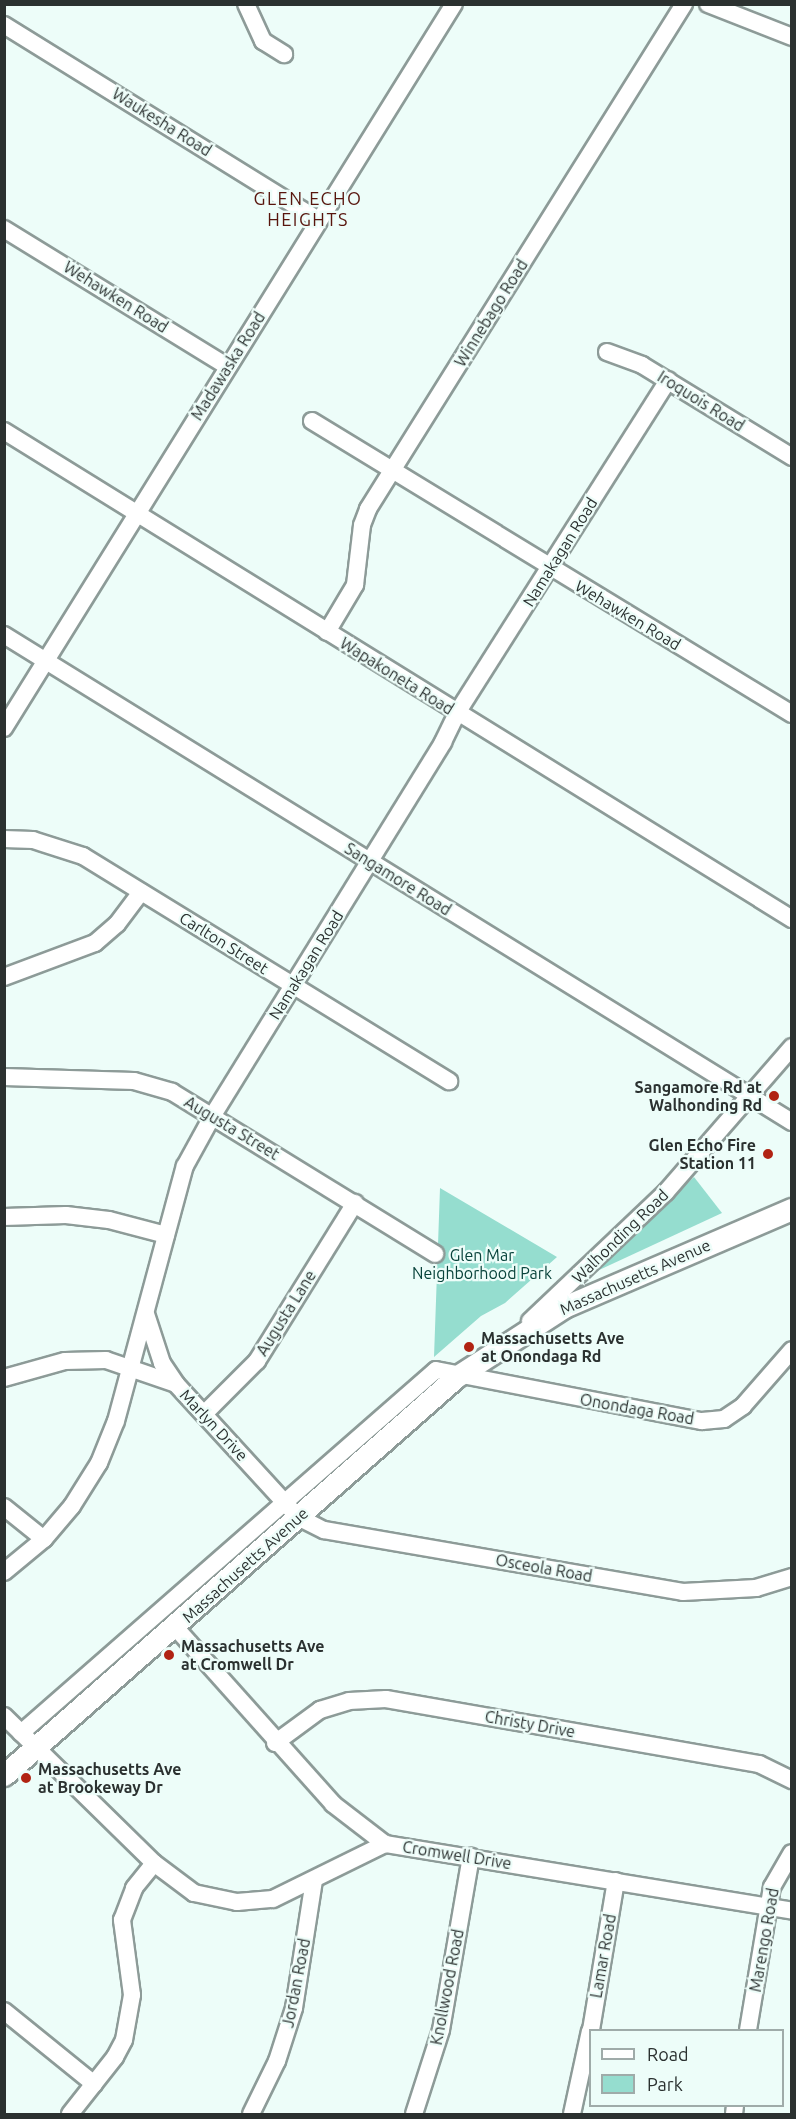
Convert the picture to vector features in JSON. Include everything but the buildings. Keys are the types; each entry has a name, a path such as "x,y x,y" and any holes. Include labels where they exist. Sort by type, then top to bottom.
{"main road":[{"name":"Massachusetts Avenue","path":"4,1775 175,1627 456,1377 512,1338 564,1307 792,1209"}],"street":[{"path":"246,4 248,16 263,41 284,54"},
{"name":"Madawaska Road","path":"4,728 454,4"},
{"name":"Winnebago Road","path":"327,632 355,585 362,525 368,509 684,4"},
{"path":"708,4 792,37"},
{"name":"Waukesha Road","path":"4,25 318,220"},
{"name":"Wehawken Road","path":"4,229 227,366"},
{"name":"Iroquois Road","path":"608,352 668,380 792,457"},
{"name":"Namakagan Road","path":"4,1572 44,1539 72,1506 99,1463 116,1421 185,1166 213,1115 370,862 457,713 668,380"},
{"name":"Wehawken Road","path":"312,421 792,714"},
{"name":"Wapakoneta Road","path":"4,431 792,919"},
{"name":"Sangamore Road","path":"4,635 792,1122"},
{"name":"Carlton Street","path":"4,839 53,844 83,856 449,1081"},
{"path":"4,977 94,943 117,924 141,892"},
{"name":"Walhonding Road","path":"512,1338 666,1192 792,1047"},
{"name":"Augusta Street","path":"4,1077 134,1081 172,1092 213,1115 435,1254"},
{"name":"Augusta Lane","path":"205,1413 257,1361 355,1203"},
{"path":"4,1216 98,1219 166,1235"},
{"path":"146,1313 162,1363 176,1384"},
{"name":"Onondaga Road","path":"456,1377 702,1421 724,1419 742,1406 792,1350"},
{"name":"Marlyn Drive","path":"4,1378 65,1361 106,1360 176,1384 298,1517"},
{"name":"Massachusetts Avenue","path":"21,1733 436,1370 456,1377"},
{"path":"4,1507 44,1539"},
{"name":"Osceola Road","path":"298,1517 324,1530 683,1592 756,1588 792,1577"},
{"name":"Cromwell Drive","path":"175,1627 275,1743 333,1804 386,1844 792,1911"},
{"name":"Christy Drive","path":"275,1743 320,1710 370,1698 759,1764 792,1780"},
{"path":"4,1716 154,1863 194,1893 237,1902 273,1899 386,1844"},
{"name":"Marengo Road","path":"748,2029 772,1887 792,1854"},
{"name":"Knollwood Road","path":"414,2115 441,2030 471,1857"},
{"path":"70,2115 116,2057 131,2016 132,1995 122,1920 134,1888 154,1863"},
{"name":"Jordan Road","path":"251,2115 277,2061 294,2008 314,1880"},
{"name":"Lamar Road","path":"591,2029 616,1881"},
{"path":"4,2011 94,2084"},
{"name":"Lamar Road","path":"572,2115 589,2040"}],"green space":[{"path":"694,1177 722,1213 584,1277"},
{"name":"Glen Mar Neighborhood Park","path":"440,1188 557,1257 505,1303 481,1316 434,1357"}],"place":[{"name":"Sangamore Rd at Walhonding Rd","path":"774,1096"},
{"name":"Glen Echo Fire Station 11","path":"768,1154"},
{"name":"Massachusetts Ave at Onondaga Rd","path":"469,1347"},
{"name":"Massachusetts Ave at Cromwell Dr","path":"169,1655"},
{"name":"Massachusetts Ave at Brookeway Dr","path":"26,1778"}],"district":[{"name":"GLEN ECHO HEIGHTS","path":"308,209"}]}
